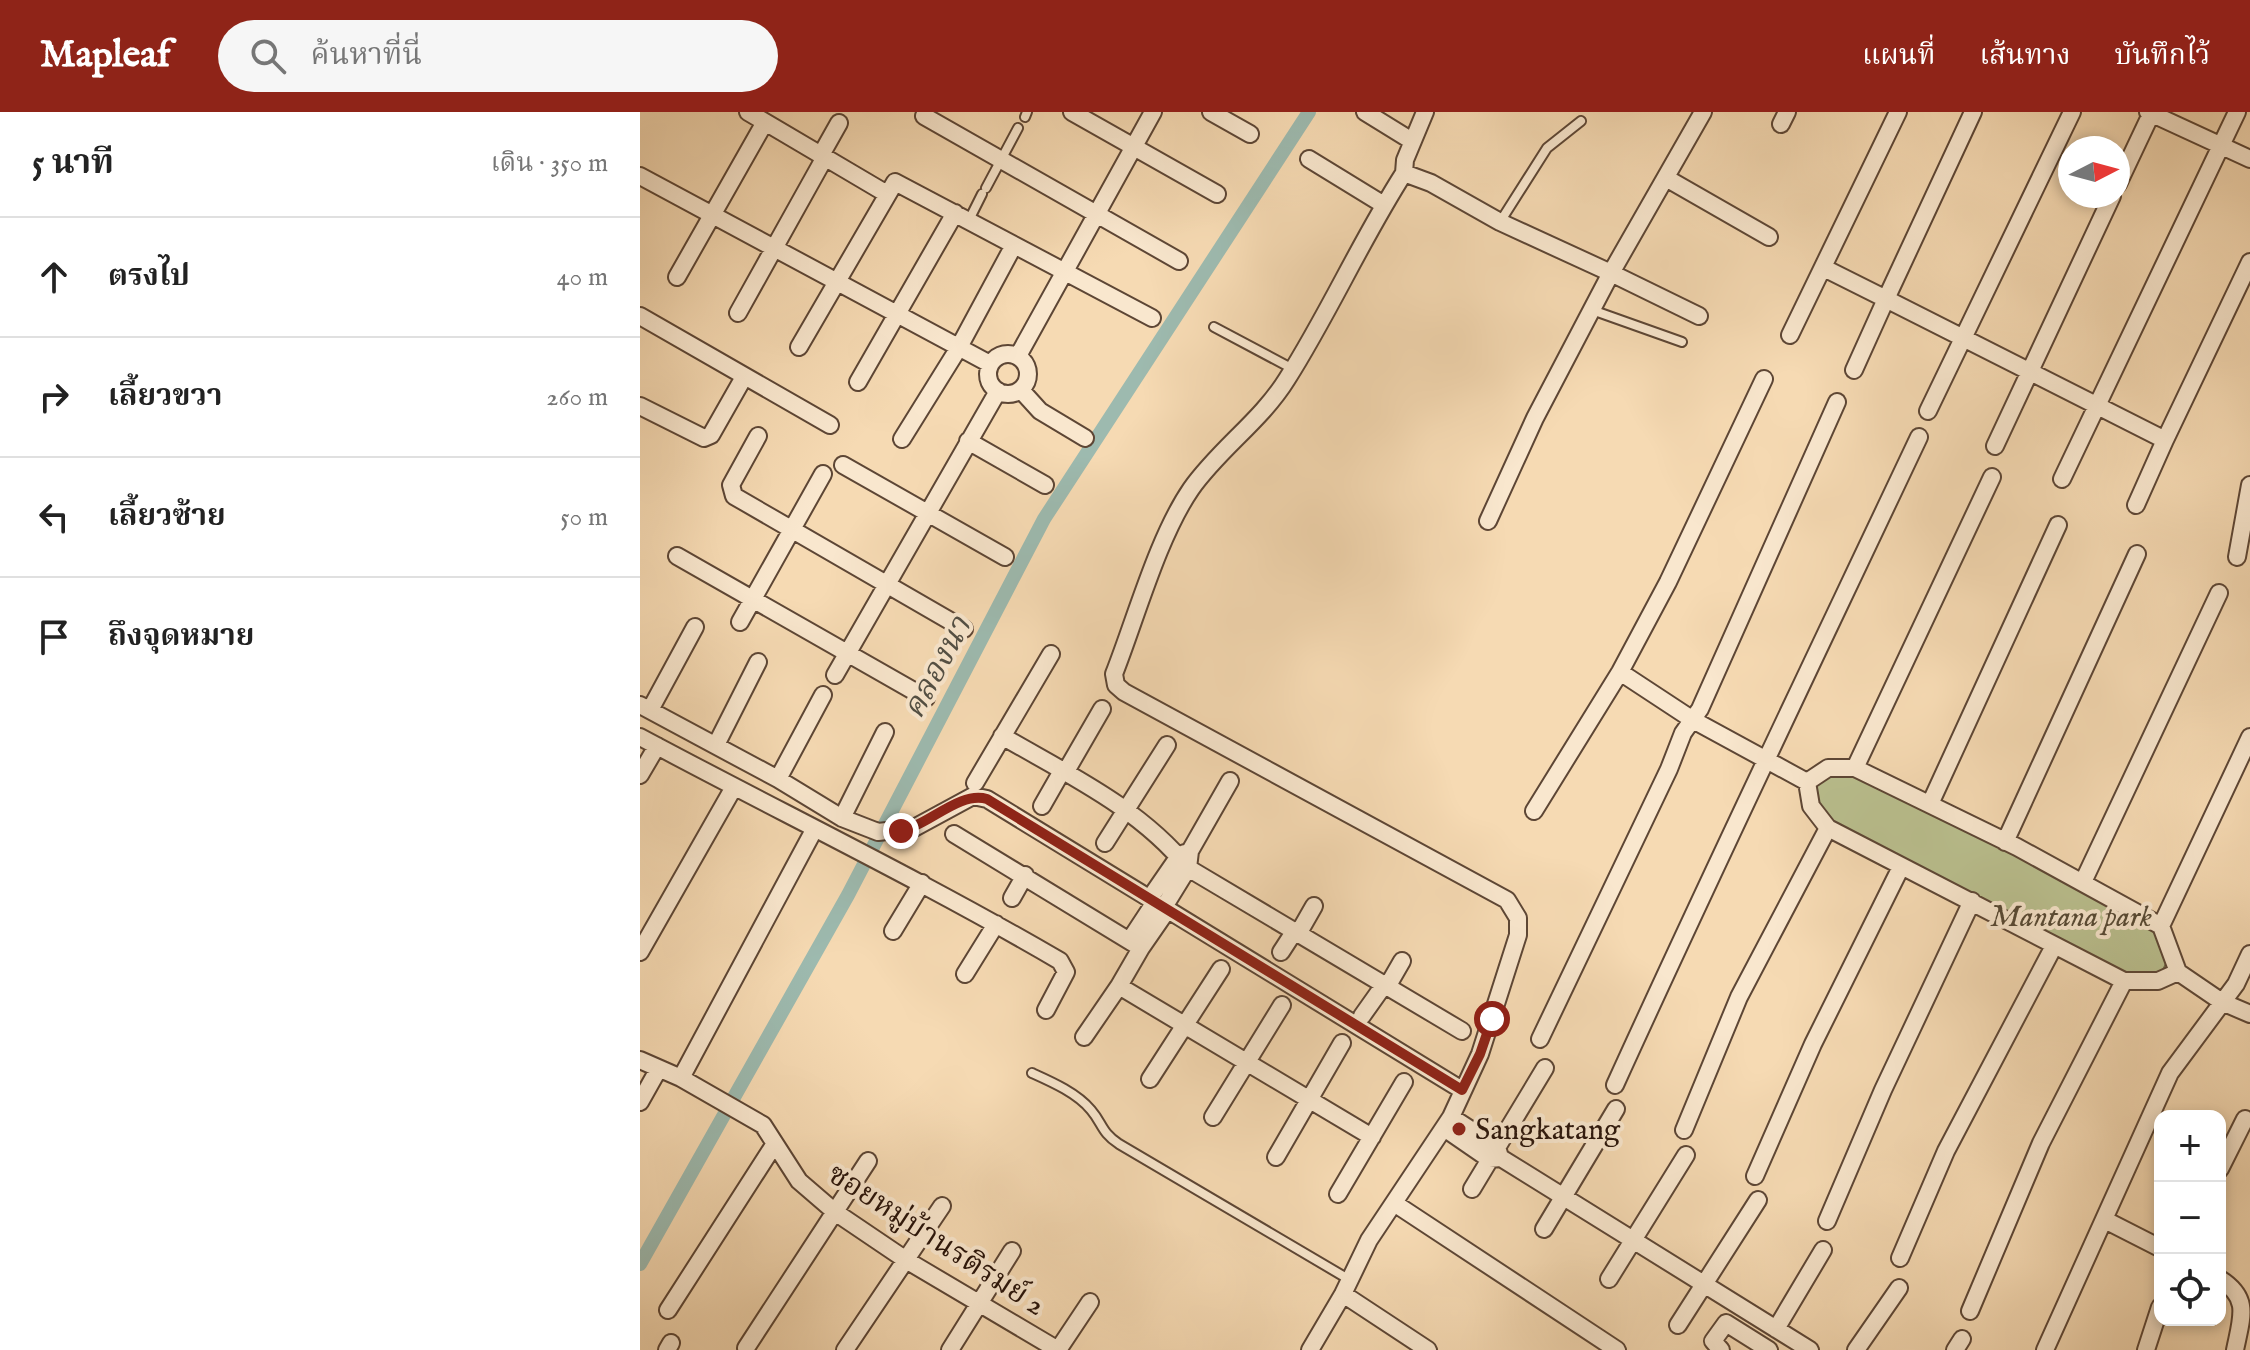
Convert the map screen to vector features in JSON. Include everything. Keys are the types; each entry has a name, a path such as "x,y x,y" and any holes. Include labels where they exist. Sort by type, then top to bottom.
{"street":[{"path":"748,112 887,194"},
{"path":"1072,112 1217,194"},
{"path":"1018,356 1153,112"},
{"path":"1211,112 1250,134"},
{"path":"1365,112 1412,141"},
{"path":"1310,1350 1347,1287 1369,1240 1447,1122 1480,1054 1518,935 1518,918 1507,900 1124,692 1116,685 1114,674 1172,525 1190,491 1213,461 1261,414 1293,369 1404,173 1412,141 1425,112"},
{"path":"1488,521 1535,418 1611,273 1703,112"},
{"path":"1790,335 1898,112"},
{"path":"1854,370 1973,112"},
{"path":"1928,411 2072,112"},
{"path":"2130,158 2151,112 2250,159"},
{"path":"2062,479 2237,112"},
{"path":"924,116 1179,261"},
{"path":"677,277 765,122"},
{"path":"738,313 839,123"},
{"path":"1309,159 1384,205"},
{"path":"1404,173 1431,183 1500,222 1699,316"},
{"path":"640,176 775,245 990,364"},
{"path":"1666,178 1769,237"},
{"path":"799,347 892,184 899,183 1152,318"},
{"path":"1995,446 2106,208"},
{"path":"858,382 962,216"},
{"path":"902,439 958,349 1014,245"},
{"path":"2136,505 2250,262"},
{"path":"1824,268 2165,440"},
{"path":"640,316 830,425"},
{"path":"1003,354 1018,356 1028,368 1028,376 1021,390 1006,394 998,391 989,379 990,364 1003,354"},
{"path":"640,406 704,438 711,435 744,377"},
{"path":"1534,811 1620,672 1668,582 1764,379"},
{"path":"1021,390 1040,411 1085,438"},
{"path":"835,675 998,391"},
{"path":"1540,1039 1669,769 1683,733 1693,720 1837,402"},
{"path":"758,436 730,491 792,531 964,629"},
{"path":"1615,1085 1765,757 1776,742 1919,437"},
{"path":"968,441 1045,485"},
{"path":"843,465 1005,557"},
{"path":"740,622 823,474"},
{"path":"1855,768 1992,477"},
{"path":"2237,557 2250,485"},
{"path":"1930,804 2058,525"},
{"path":"2005,842 2137,554"},
{"path":"677,556 926,698"},
{"path":"2083,882 2219,593"},
{"path":"695,627 645,708 778,779 842,818 878,832 901,831 928,823 967,798 978,797 1160,904 1462,1090"},
{"path":"975,783 1051,654"},
{"path":"716,745 758,662"},
{"path":"1620,672 1693,720 1807,782 1811,806 1828,828 2124,981 2158,981 2178,972"},
{"path":"778,779 823,695"},
{"path":"1042,806 1102,709"},
{"path":"842,818 885,732"},
{"path":"1002,736 1126,810 1186,859 1296,933 1462,1031"},
{"path":"640,737 814,830 885,863 1065,966 1066,972 1046,1010"},
{"path":"2161,926 2250,737"},
{"path":"1105,843 1167,745"},
{"path":"640,775 657,746"},
{"path":"1807,782 1828,768 1855,768 2083,882 2161,926 2178,972 2222,1002 2250,1014"},
{"path":"1084,1037 1119,986 1136,944 1230,781"},
{"path":"640,952 734,787"},
{"path":"1684,1130 1739,997 1828,828"},
{"path":"687,1081 814,830"},
{"path":"954,834 1136,944"},
{"path":"1755,1176 1813,1044 1901,867"},
{"path":"1012,898 1025,875"},
{"path":"893,931 922,883"},
{"path":"1827,1221 1883,1090 1972,901"},
{"path":"1281,952 1314,906"},
{"path":"965,974 996,924"},
{"path":"1900,1258 1946,1151 2054,946"},
{"path":"2045,1350 2170,1073 2222,1002 2250,954"},
{"path":"1362,1016 1402,961"},
{"path":"1150,1079 1221,969"},
{"path":"1970,1311 2041,1143 2124,981"},
{"path":"1119,986 1372,1137"},
{"path":"1213,1117 1282,1005"},
{"path":"1276,1157 1342,1043"},
{"name":"ซอยหมู่บ้านรติรมย์ 2","path":"640,1060 687,1081 763,1125 799,1181 835,1212 906,1260 1058,1350"},
{"path":"1472,1189 1545,1068"},
{"path":"640,1102 658,1070"},
{"path":"1338,1194 1404,1082"},
{"path":"1544,1229 1616,1109"},
{"path":"2226,1157 2245,1119"},
{"path":"1447,1122 1776,1329 1791,1345 1810,1350"},
{"path":"668,1310 774,1145"},
{"path":"1609,1279 1636,1241 1686,1155"},
{"path":"746,1348 868,1161"},
{"path":"1678,1325 1758,1200"},
{"path":"1394,1203 1617,1350"},
{"path":"845,1350 942,1206"},
{"path":"2105,1220 2154,1245"},
{"path":"1776,1329 1823,1250"},
{"path":"950,1350 1012,1251"},
{"path":"2226,1282 2239,1289 2244,1298 2235,1350"},
{"path":"1347,1287 1428,1350"},
{"path":"1856,1350 1899,1288"},
{"path":"1058,1350 1090,1302"},
{"path":"1721,1350 1713,1341 1726,1323 1769,1350"},
{"path":"2146,1350 2154,1325"}],"lane":[{"path":"1500,222 1547,148 1581,121"},
{"path":"962,216 984,191 1018,128"},
{"path":"1592,310 1682,342"},
{"path":"1214,327 1293,369"},
{"path":"1032,1073 1059,1085 1090,1108 1103,1133 1119,1144 1347,1287"}],"green space":[{"name":"Mantana park","path":"1855,768 2161,926 2171,953 2158,981 2124,981 1829,825 1811,806 1813,779"}],"waterway":[{"name":"คลองนา","path":"640,1264 848,895 1044,519 1309,112"}],"place":[{"name":"Sangkatang","path":"1459,1129"}],"route":[{"path":"901,831 928,823 967,798 987,799 1462,1090 1480,1054 1492,1019"}]}
